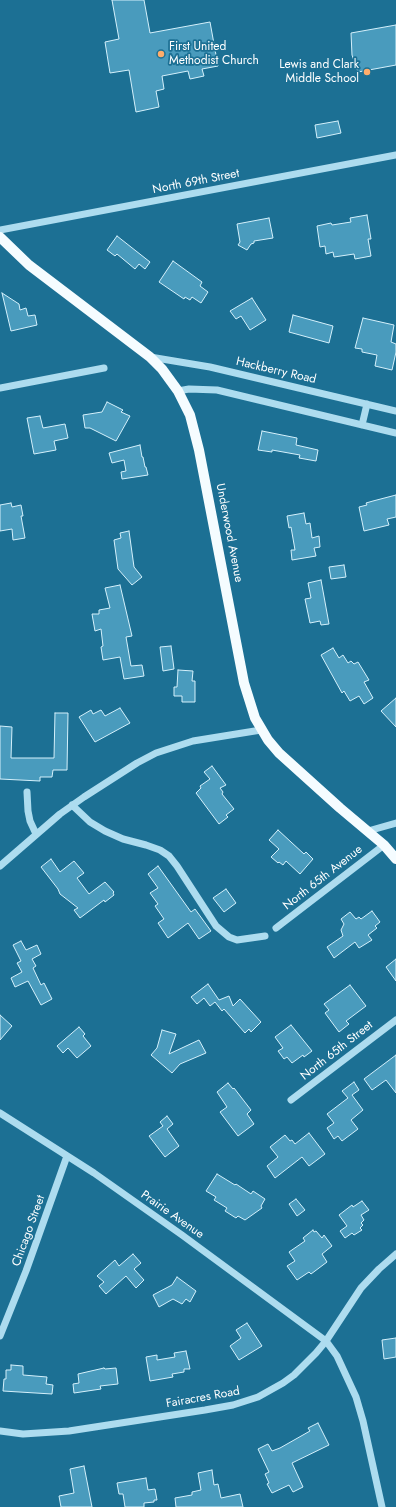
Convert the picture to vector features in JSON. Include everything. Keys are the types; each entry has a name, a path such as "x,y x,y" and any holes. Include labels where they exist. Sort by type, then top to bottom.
{"main road":[{"name":"Underwood Avenue","path":"0,236 29,265 150,357 162,369 178,391 190,414 200,450 244,683 249,703 261,730 279,753 384,845 396,859"}],"street":[{"name":"North 69th Street","path":"0,230 396,155"},
{"name":"Hackberry Road","path":"150,357 210,367 396,411"},
{"path":"0,388 104,368"},
{"path":"178,391 189,389 217,390 396,433"},
{"path":"362,425 367,404"},
{"path":"0,866 72,805 117,774 156,753 193,741 261,730"},
{"path":"27,792 29,816 36,834"},
{"path":"72,805 90,822 104,831 123,839 160,850 169,856 216,926 229,937 237,940 265,936"},
{"path":"368,831 396,823"},
{"name":"North 65th Avenue","path":"276,928 384,845"},
{"name":"North 65th Street","path":"291,1100 396,1020"},
{"name":"Prairie Avenue","path":"0,1113 67,1156 182,1235 326,1341 337,1356 356,1398 364,1421 382,1507"},
{"name":"Chicago Street","path":"0,1336 26,1271 67,1156"},
{"name":"Fairacres Road","path":"0,1431 23,1434 69,1431 205,1410 244,1402 272,1390 289,1379 316,1353 326,1341 361,1288 396,1254"}],"building":[{"name":"First United Methodist Church","path":"112,0 144,0 150,33 210,22 218,66 202,69 204,76 190,79 188,71 162,76 164,89 156,91 159,107 136,112 129,70 110,73 105,42 119,39"},
{"path":"396,25 396,65 358,72 352,55 351,33"},
{"path":"338,121 341,133 317,138 315,125"},
{"path":"367,215 371,239 368,239 371,256 355,259 354,254 334,257 333,252 326,254 325,246 320,247 317,226 331,223 332,225 351,222 350,218"},
{"path":"269,218 273,238 254,241 254,243 251,244 247,250 238,245 240,242 237,224"},
{"path":"117,236 150,262 145,269 139,264 135,269 117,254 115,256 107,250"},
{"path":"173,261 202,282 200,286 208,292 201,303 192,297 190,300 185,297 184,299 159,282"},
{"path":"2,293 19,304 20,310 26,308 28,316 35,315 37,325 11,331"},
{"path":"252,298 266,320 250,330 241,316 236,319 230,311"},
{"path":"293,315 333,326 329,343 289,332"},
{"path":"363,318 394,325 391,342 396,344 396,352 392,370 375,366 377,355 362,352 362,349 355,348"},
{"path":"107,402 123,410 121,412 130,416 116,441 90,428 85,428 83,415 102,412"},
{"path":"40,416 43,428 65,424 68,438 54,441 56,450 34,454 27,418"},
{"path":"262,431 297,438 296,445 318,450 316,461 299,458 300,455 272,450 272,452 258,450"},
{"path":"140,445 148,475 122,479 121,472 126,471 124,460 112,463 109,453"},
{"path":"396,495 396,517 387,519 389,525 364,531 359,507 367,505 366,503"},
{"path":"11,503 12,507 21,505 23,516 21,516 25,538 13,540 12,529 0,531 0,505"},
{"path":"304,513 306,524 310,523 312,538 319,536 320,547 314,548 316,556 292,560 291,550 295,550 291,527 289,528 287,516"},
{"path":"129,531 134,567 142,577 132,585 118,569 114,540 121,538 120,533"},
{"path":"344,565 346,577 331,579 329,567"},
{"path":"321,580 329,624 321,625 320,621 310,623 305,599 311,598 308,583"},
{"path":"120,585 132,636 126,637 131,666 142,665 144,676 124,679 120,657 103,660 101,629 95,631 92,614 99,614 99,610 110,608 105,588"},
{"path":"171,646 174,669 163,671 160,647"},
{"path":"333,648 339,658 343,655 348,663 351,661 354,664 358,662 369,680 364,682 373,698 364,704 359,696 350,701 344,691 342,693 321,655"},
{"path":"178,670 193,671 192,681 195,681 195,702 182,702 182,696 174,696 174,687 177,687"},
{"path":"396,698 396,727 381,711"},
{"path":"120,708 130,723 95,742 79,717 91,710 93,714 101,710 105,716"},
{"path":"55,713 68,713 67,770 53,770 52,777 40,777 40,781 0,779 0,726 12,727 11,758 54,758"},
{"path":"212,766 226,785 220,788 223,792 222,794 234,809 226,815 228,817 219,824 196,793 201,788 200,786 210,779 204,772"},
{"path":"278,830 304,854 306,852 313,859 300,874 286,861 283,865 271,857 279,849 269,840"},
{"path":"51,859 60,872 74,861 84,873 77,878 89,894 105,882 114,892 114,895 105,902 104,900 80,918 74,910 78,908 60,894 58,889 41,867"},
{"path":"158,866 191,912 195,909 211,931 199,939 188,923 168,938 158,923 164,919 155,906 158,904 150,893 158,888 148,874"},
{"path":"226,889 236,903 224,912 213,898"},
{"path":"372,911 380,922 375,926 377,928 368,935 372,940 359,948 355,942 334,958 327,947 343,936 341,930 344,924 341,919 350,912 356,919 359,917 361,919"},
{"path":"21,941 26,950 37,945 41,954 32,959 36,966 33,968 41,985 44,983 52,999 41,1005 28,981 15,987 11,978 22,972 17,963 21,961 13,945"},
{"path":"396,959 396,981 386,967"},
{"path":"208,984 219,1000 229,996 233,1006 240,999 261,1022 251,1032 249,1029 245,1033 224,1009 222,1011 215,1002 210,1006 204,998 197,1004 191,997"},
{"path":"350,985 366,1006 346,1021 349,1024 339,1032 325,1013 329,1010 324,1004"},
{"path":"0,1015 12,1026 0,1040"},
{"path":"291,1025 312,1051 304,1057 303,1055 292,1063 287,1057 284,1059 278,1051 283,1048 275,1037"},
{"path":"79,1027 85,1034 83,1036 91,1046 77,1058 68,1048 63,1053 57,1046"},
{"path":"162,1030 176,1034 169,1054 199,1040 206,1053 180,1064 172,1073 151,1055 157,1048"},
{"path":"396,1055 396,1093 386,1080 372,1090 364,1079"},
{"path":"354,1082 359,1090 352,1095 363,1110 351,1120 358,1129 342,1141 338,1136 334,1139 327,1128 334,1123 327,1114 348,1098 342,1091"},
{"path":"228,1083 233,1089 234,1088 251,1110 247,1114 254,1124 238,1136 220,1112 227,1107 217,1092"},
{"path":"167,1116 173,1124 167,1129 179,1146 165,1157 149,1136 163,1126 160,1122"},
{"path":"309,1133 325,1154 309,1166 302,1157 275,1178 267,1166 278,1157 270,1147 285,1135 295,1144"},
{"path":"217,1174 251,1194 253,1191 265,1199 261,1206 262,1208 245,1220 238,1216 236,1218 225,1211 227,1208 214,1200 216,1197 206,1191"},
{"path":"296,1199 305,1210 297,1216 289,1204"},
{"path":"362,1201 369,1210 361,1215 364,1220 361,1223 363,1225 360,1228 362,1230 354,1235 352,1233 345,1238 340,1231 347,1226 339,1215 352,1205 353,1207"},
{"path":"313,1230 314,1232 316,1231 322,1238 324,1235 332,1246 322,1254 327,1262 311,1274 309,1272 297,1280 287,1266 295,1261 289,1252 305,1241 303,1238"},
{"path":"133,1254 141,1263 134,1269 144,1280 136,1288 126,1276 106,1294 99,1286 104,1282 97,1276 115,1260 119,1266"},
{"path":"177,1277 196,1291 190,1302 186,1299 182,1304 173,1299 159,1307 153,1295 172,1285"},
{"path":"247,1323 262,1346 239,1360 230,1346 241,1338 236,1330"},
{"path":"396,1338 396,1357 384,1359 382,1340"},
{"path":"186,1351 190,1369 184,1369 184,1372 172,1374 173,1377 150,1381 146,1357 157,1355 157,1360 175,1357 174,1353"},
{"path":"11,1365 23,1366 23,1375 47,1377 46,1384 53,1385 52,1394 3,1391 4,1379 6,1379 6,1370 11,1370"},
{"path":"104,1368 116,1368 118,1384 100,1386 101,1389 74,1393 73,1384 79,1383 78,1374"},
{"path":"318,1423 329,1445 292,1463 303,1487 293,1492 289,1485 272,1493 267,1484 269,1483 265,1474 269,1472 258,1449 268,1444 272,1451 280,1448 310,1431 308,1428"},
{"path":"84,1466 92,1507 61,1507 59,1496 74,1493 70,1469"},
{"path":"212,1470 214,1485 218,1484 221,1498 240,1494 243,1507 176,1507 175,1498 192,1495 192,1492 201,1490 198,1473"},
{"path":"146,1478 148,1490 155,1489 157,1500 154,1500 154,1502 144,1503 144,1507 125,1507 123,1494 119,1494 117,1483"}],"place":[{"name":"First United Methodist Church","path":"161,54"},
{"name":"Lewis and Clark Middle School","path":"367,72"}]}
